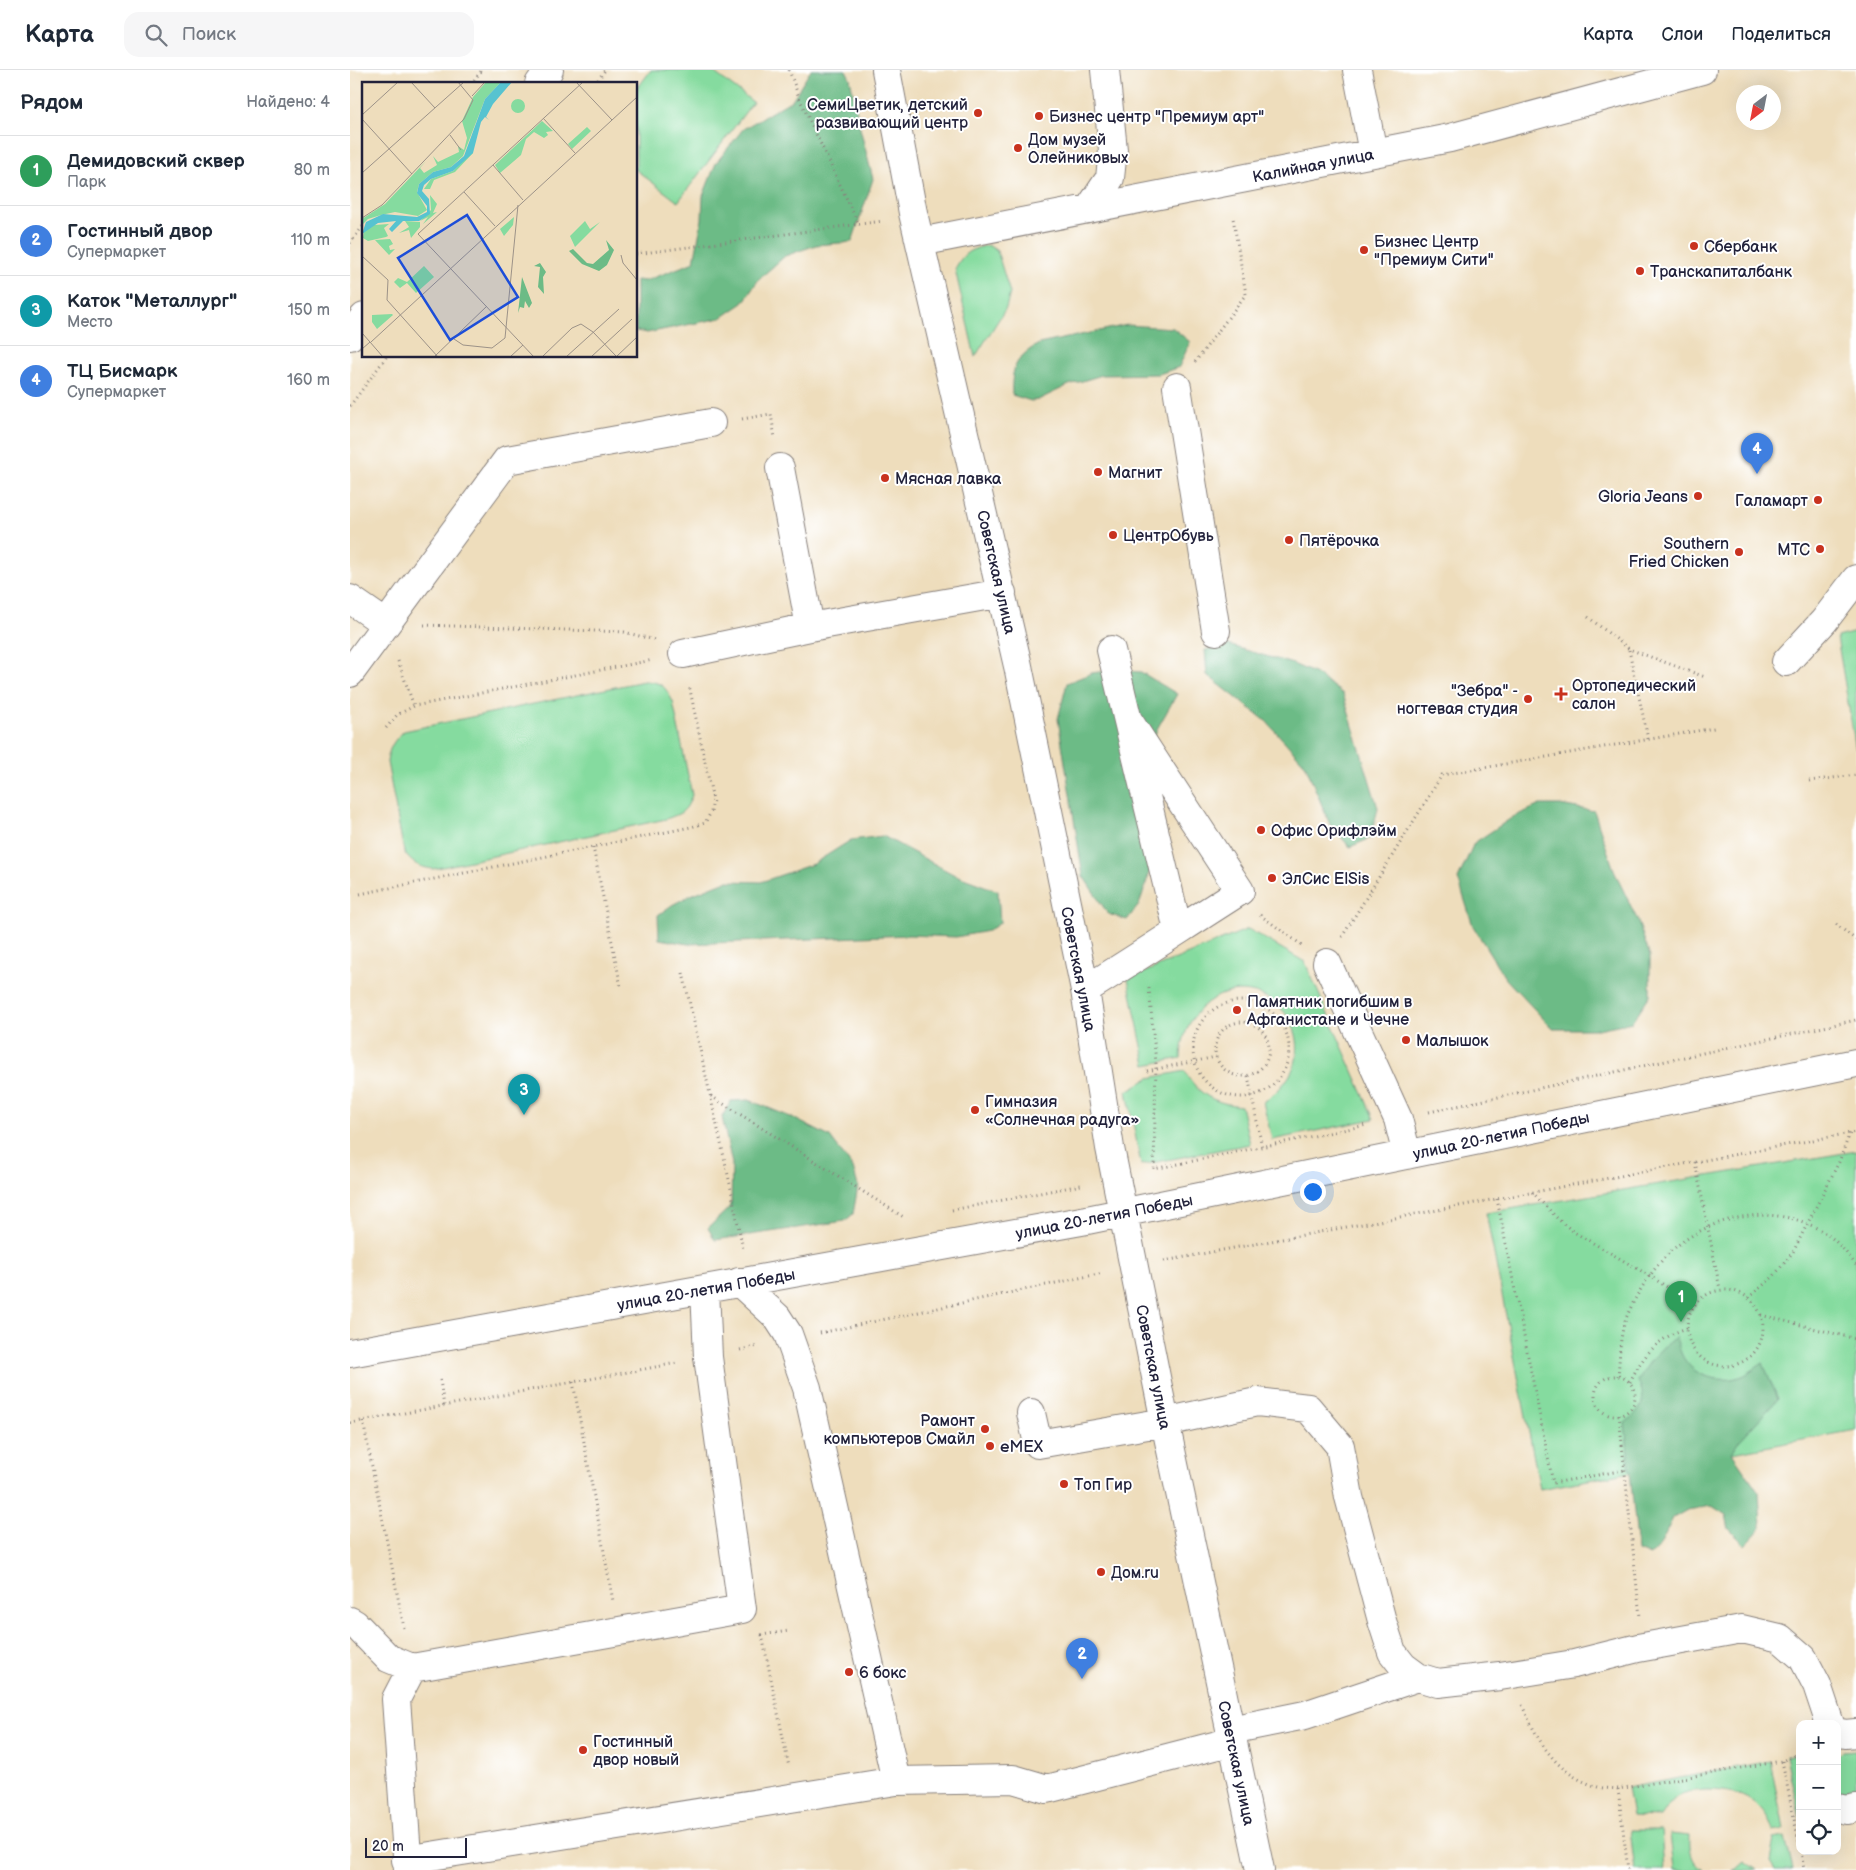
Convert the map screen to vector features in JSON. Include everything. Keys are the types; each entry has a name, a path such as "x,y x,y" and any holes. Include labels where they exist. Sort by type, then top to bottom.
{"street":[{"path":"540,82 549,70"},
{"name":"Советская улица","path":"886,70 920,242 1002,594 1085,990 1110,1148 1164,1422 1260,1870"},
{"path":"1089,209 1110,178 1113,150 1105,70"},
{"path":"1357,70 1373,153"},
{"name":"Калийная улица","path":"920,242 1450,138 1702,70"},
{"path":"350,336 362,321"},
{"path":"1177,387 1216,631"},
{"path":"350,673 507,460 722,422"},
{"path":"780,468 810,627"},
{"path":"1786,662 1824,621 1856,579"},
{"path":"683,654 810,627 1002,594"},
{"path":"350,599 386,624"},
{"path":"1111,650 1178,930"},
{"path":"1085,990 1146,953 1178,930 1240,891 1128,720"},
{"path":"1327,963 1398,1119 1407,1154"},
{"name":"улица 20-летия Победы","path":"350,1353 1123,1213 1856,1063"},
{"path":"740,1282 777,1317 788,1334 807,1388 896,1781"},
{"path":"350,1621 388,1658 412,1668 742,1609 708,1357 705,1289"},
{"path":"1031,1413 1038,1444 1164,1422 1257,1402 1308,1408 1340,1446 1348,1497 1392,1652 1403,1666 1418,1677 1438,1683 1500,1676 1574,1664 1643,1647 1742,1629 1780,1638 1803,1658 1817,1686 1829,1720"},
{"path":"412,1668 396,1699 407,1865 896,1781 1013,1779 1047,1789 1305,1715 1418,1677"},
{"path":"1841,1733 1856,1733"},
{"path":"1841,1809 1847,1810 1856,1808"}],"path":[{"path":"473,82 482,70"},
{"path":"596,82 605,70"},
{"path":"790,70 800,100 859,225"},
{"path":"638,254 859,225 898,219 914,213"},
{"path":"1177,387 1246,294 1232,218"},
{"path":"350,243 362,228"},
{"path":"350,406 386,358"},
{"path":"722,422 771,414 775,439"},
{"path":"1588,617 1629,650 1705,677"},
{"path":"360,894 691,827 705,823 711,812 713,800 683,654 668,644 645,636 624,632 386,624 414,706"},
{"path":"1629,650 1648,739"},
{"path":"386,728 398,715 414,706 683,654"},
{"path":"1240,891 1258,914 1327,963 1442,775 1714,728"},
{"path":"1809,781 1856,775"},
{"path":"593,847 621,987"},
{"path":"1836,924 1856,940"},
{"path":"1146,953 1156,1069 1154,1169 1596,1077 1856,1020"},
{"path":"682,973 743,1249"},
{"path":"1237,1001 1252,1002 1266,1008 1278,1018 1286,1030 1289,1045 1288,1060 1283,1074 1274,1086 1261,1094 1244,1098 1228,1096 1212,1088 1201,1076 1194,1061 1192,1044 1197,1028 1207,1014 1221,1005 1237,1001"},
{"path":"1241,1022 1258,1027 1268,1040 1268,1058 1264,1066 1248,1076 1230,1074 1222,1069 1216,1057 1214,1052 1215,1043 1224,1028 1232,1024 1241,1022"},
{"path":"1147,1071 1216,1057"},
{"path":"1248,1076 1262,1147"},
{"path":"710,1096 905,1218"},
{"path":"1160,1262 1856,1132"},
{"path":"1748,1298 1784,1265 1808,1225 1839,1162 1850,1133"},
{"path":"1695,1162 1720,1290"},
{"path":"1532,1192 1559,1220 1574,1232 1695,1304"},
{"path":"1497,1199 1553,1483 1624,1470"},
{"path":"1618,1376 1622,1334 1632,1304 1650,1276 1669,1253 1682,1242 1708,1228 1753,1214 1781,1216 1816,1228 1833,1239 1856,1265"},
{"path":"1720,1290 1733,1290 1755,1304 1761,1316 1763,1328 1760,1341 1754,1352 1744,1361 1720,1366 1708,1362 1698,1355 1691,1345 1687,1334 1691,1310 1695,1304 1708,1293 1720,1290"},
{"path":"1761,1316 1856,1339"},
{"path":"1630,1382 1653,1347 1662,1339 1687,1328"},
{"path":"1618,1376 1630,1382 1635,1392 1635,1399 1628,1411 1619,1415 1605,1413 1600,1409 1595,1398 1598,1385 1602,1380 1618,1376"},
{"path":"440,1380 444,1406"},
{"path":"573,1382 618,1631"},
{"path":"1619,1415 1643,1647"},
{"path":"362,1421 412,1668"},
{"path":"762,1635 795,1797"},
{"path":"1500,1676 1522,1704 1537,1738 1554,1760 1578,1779 1596,1787 1618,1789 1782,1761 1796,1755"},
{"path":"1782,1761 1796,1828"},
{"path":"1618,1789 1628,1870"},
{"path":"1802,1855 1804,1870"}],"green space":[{"path":"651,70 711,70 753,102 678,202 638,172 638,87"},
{"path":"811,70 846,70 850,78 873,179 852,242 816,245 785,256 759,279 743,303 721,318 647,333 638,331 638,280 645,281 694,262 702,219 703,196 716,163 743,129 792,100"},
{"path":"988,245 997,251 1010,293 1006,308 975,357 955,269 968,252"},
{"path":"1127,325 1173,328 1190,342 1179,367 1159,374 1102,375 1069,385 1038,400 1031,401 1012,395 1012,378 1016,365 1025,354 1039,344"},
{"path":"1856,632 1856,750 1837,637"},
{"path":"1228,645 1293,664 1316,674 1343,694 1378,808 1371,838 1350,847 1330,825 1305,764 1266,721 1207,675 1205,650"},
{"path":"1113,670 1141,672 1177,694 1157,729 1145,765 1150,871 1139,905 1127,920 1108,914 1083,876 1058,719 1067,683 1092,673"},
{"path":"644,681 655,682 662,686 668,692 673,702 692,795 683,811 666,819 433,869 416,864 404,852 387,762 392,745 404,731"},
{"path":"1540,805 1560,805 1594,811 1615,873 1637,919 1650,956 1650,995 1632,1022 1598,1029 1553,1029 1505,978 1473,926 1458,879 1474,843 1513,817"},
{"path":"883,836 953,874 998,891 1000,923 988,931 956,937 909,935 688,944 659,939 658,915 691,895 726,881 761,882 813,864 851,840"},
{"path":"1248,929 1305,962 1374,1119 1272,1140 1263,1102 1286,1081 1296,1058 1296,1036 1288,1016 1272,1001 1253,992 1231,992 1208,1002 1196,1013 1188,1027 1183,1042 1181,1058 1146,1065 1128,979"},
{"path":"1185,1071 1201,1092 1223,1103 1241,1106 1250,1144 1141,1165 1127,1091 1149,1078"},
{"path":"749,1100 793,1118 830,1137 853,1168 858,1186 853,1214 845,1221 715,1240 708,1228 731,1206 732,1164 722,1117 731,1101"},
{"path":"1856,1151 1856,1430 1540,1489 1486,1213"},
{"path":"1676,1337 1686,1362 1698,1373 1717,1379 1740,1377 1763,1363 1778,1399 1739,1441 1732,1453 1759,1492 1761,1528 1745,1545 1729,1529 1726,1515 1712,1506 1687,1510 1673,1518 1660,1545 1650,1556 1638,1551 1625,1423 1641,1405 1642,1394 1638,1381 1642,1374 1659,1351"},
{"path":"1856,1750 1856,1791 1841,1791 1842,1751"},
{"path":"1796,1754 1796,1800 1786,1756"},
{"path":"1770,1761 1784,1829 1773,1831 1769,1820 1756,1804 1738,1794 1716,1790 1681,1794 1673,1800 1660,1817 1632,1816 1627,1788"},
{"path":"1630,1830 1661,1830 1664,1870 1635,1870"},
{"path":"1670,1834 1690,1836 1692,1856 1697,1864 1705,1870 1674,1870"},
{"path":"1785,1837 1793,1870 1775,1870 1770,1862 1774,1839"},
{"path":"1744,1861 1757,1870 1732,1870"}],"place":[{"name":"СемиЦветик, детский развивающий центр","path":"978,113"},
{"name":"Бизнес центр \"Премиум арт\"","path":"1039,116"},
{"name":"Дом музей Олейниковых","path":"1018,148"},
{"name":"Сбербанк","path":"1694,246"},
{"name":"Бизнес Центр \"Премиум Сити\"","path":"1364,250"},
{"name":"Транскапиталбанк","path":"1640,271"},
{"name":"Магнит","path":"1098,472"},
{"name":"ТЦ Бисмарк","path":"1757,474"},
{"name":"Мясная лавка","path":"885,478"},
{"name":"Gloria Jeans","path":"1698,496"},
{"name":"Галамарт","path":"1818,500"},
{"name":"ЦентрОбувь","path":"1113,535"},
{"name":"Пятёрочка","path":"1289,540"},
{"name":"МТС","path":"1820,549"},
{"name":"Southern Fried Chicken","path":"1739,552"},
{"name":"Ортопедический салон","path":"1561,694"},
{"name":"\"Зебра\" - ногтевая студия","path":"1528,699"},
{"name":"Офис Орифлэйм","path":"1261,830"},
{"name":"ЭлСис ElSis","path":"1272,878"},
{"name":"Памятник погибшим в Афганистане и Чечне","path":"1237,1010"},
{"name":"Малышок","path":"1406,1040"},
{"name":"Гимназия «Солнечная радуга»","path":"975,1110"},
{"name":"Каток \"Металлург\"","path":"524,1115"},
{"name":"Демидовский сквер","path":"1681,1322"},
{"name":"Рамонт компьютеров Смайл","path":"985,1429"},
{"name":"eMEX","path":"990,1446"},
{"name":"Топ Гир","path":"1064,1484"},
{"name":"Дом.ru","path":"1101,1572"},
{"name":"6 бокс","path":"849,1672"},
{"name":"Гостинный двор","path":"1082,1679"},
{"name":"Гостинный двор новый","path":"583,1750"}]}
